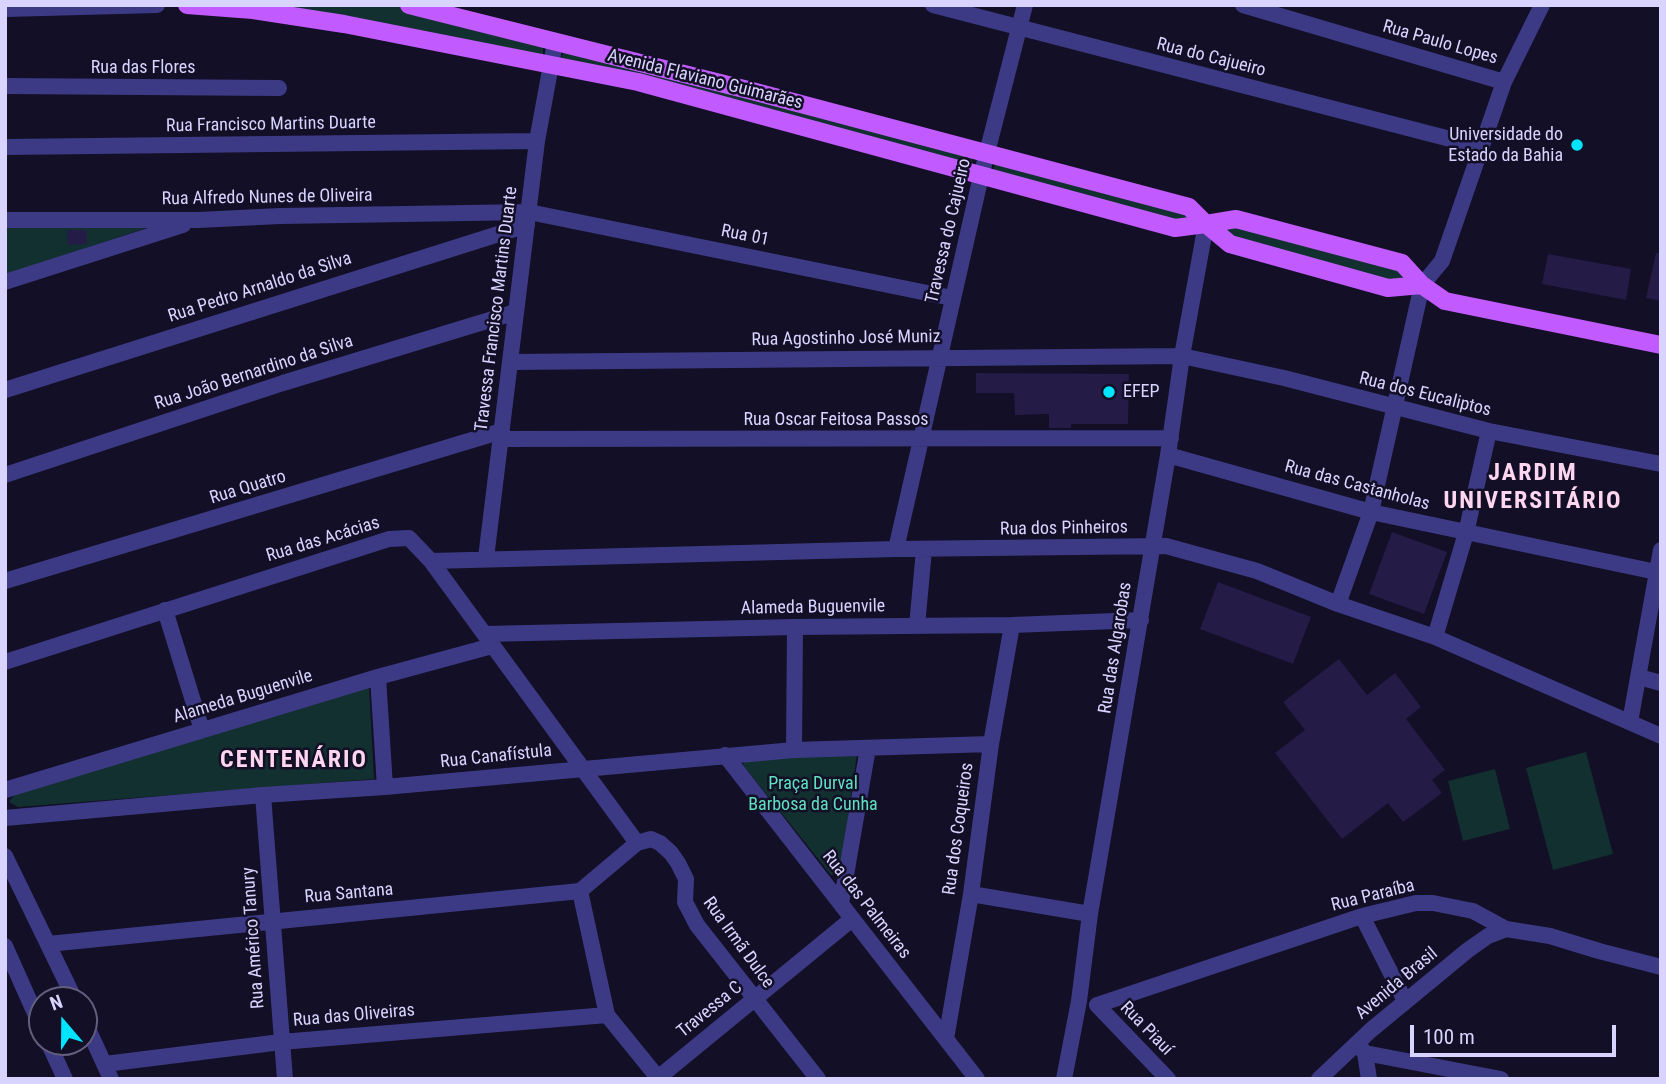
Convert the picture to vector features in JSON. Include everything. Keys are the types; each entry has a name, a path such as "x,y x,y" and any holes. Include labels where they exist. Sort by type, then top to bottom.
{"main road":[{"name":"Avenida Flaviano Guimarães","path":"187,5 268,9 638,82 1175,228 1236,219 1402,263 1422,285"},
{"name":"Avenida Flaviano Guimarães","path":"409,5 752,91 1189,206 1230,244 1388,288 1422,285"},
{"path":"1422,285 1445,301 1661,345"}],"street":[{"path":"5,9 157,5"},
{"name":"Rua do Cajueiro","path":"933,5 1480,147"},
{"name":"Travessa do Cajueiro","path":"896,549 952,298 1025,5"},
{"name":"Rua Paulo Lopes","path":"1243,5 1504,82"},
{"path":"1338,604 1371,512 1422,285 1442,261 1504,82 1542,5"},
{"name":"Travessa Francisco Martins Duarte","path":"485,558 537,141 555,43"},
{"name":"Rua das Flores","path":"5,86 279,88"},
{"name":"Rua Francisco Martins Duarte","path":"5,147 537,141"},
{"name":"Rua Alfredo Nunes de Oliveira","path":"5,220 198,220 279,216 528,219"},
{"name":"Rua 01","path":"528,219 952,298"},
{"name":"Rua Pedro Arnaldo da Silva","path":"5,390 528,219"},
{"path":"5,282 198,220"},
{"name":"Rua das Algarobas","path":"1064,1079 1206,224"},
{"name":"Rua João Bernardino da Silva","path":"5,475 283,383 516,312"},
{"name":"Rua Agostinho José Muniz","path":"510,362 1182,356"},
{"name":"Rua dos Eucaliptos","path":"1182,356 1284,378 1489,431 1661,464"},
{"path":"1435,638 1466,533 1489,431"},
{"name":"Rua Oscar Feitosa Passos","path":"501,435 922,440 1170,447"},
{"name":"Rua Quatro","path":"5,581 501,435"},
{"name":"Rua das Castanholas","path":"1170,447 1371,512 1659,572"},
{"name":"Rua das Acácias","path":"5,662 396,538 409,538 431,561 637,843"},
{"name":"Rua dos Pinheiros","path":"431,561 896,549 1166,547 1257,571 1338,604 1435,638 1661,736"},
{"path":"917,626 924,550"},
{"path":"1630,722 1661,550"},
{"path":"165,610 202,730"},
{"name":"Alameda Buguenvile","path":"5,790 378,677 488,640 795,626 1012,625 1142,620"},
{"name":"Rua dos Coqueiros","path":"946,1039 971,894 990,744 1012,625"},
{"path":"794,750 795,626"},
{"path":"378,677 385,787"},
{"path":"1639,677 1661,683"},
{"name":"Rua Canafístula","path":"5,818 385,787 725,755 794,750 990,744"},
{"path":"841,904 868,748"},
{"name":"Rua das Palmeiras","path":"725,755 977,1079"},
{"name":"Rua Américo Tanury","path":"263,795 285,1079"},
{"name":"Rua Irmã Dulce","path":"637,843 651,839 671,853 685,879 685,902 689,913 818,1079"},
{"path":"637,843 580,891 607,1015 658,1078"},
{"path":"5,856 68,986"},
{"name":"Rua Santana","path":"48,944 580,891"},
{"path":"971,894 1090,914"},
{"name":"Rua Paraíba","path":"1097,1005 1362,916 1416,903 1433,903 1473,911 1506,929 1550,936 1661,967"},
{"path":"1362,916 1405,1001"},
{"name":"Travessa C","path":"658,1078 852,919"},
{"name":"Avenida Brasil","path":"1320,1079 1361,1048 1405,1001 1468,950 1488,936 1506,929"},
{"path":"5,946 13,984 28,1007"},
{"path":"1079,1001 1097,1005"},
{"name":"Rua Piauí","path":"1097,1005 1168,1079"},
{"name":"Rua das Oliveiras","path":"108,1071 281,1041 607,1015"},
{"path":"1369,1079 1361,1048 1500,1079"},
{"path":"98,1050 108,1071"},
{"path":"54,1056 65,1079"}],"green space":[{"path":"279,5 392,5 543,45 543,55"},
{"path":"564,50 972,156 972,162 968,167 561,59"},
{"path":"995,162 1186,207 1189,224 993,174"},
{"path":"1231,222 1398,267 1402,274 1401,280 1395,285 1227,238"},
{"path":"149,227 5,275 5,228"},
{"path":"369,686 374,779 18,807 9,802 15,794"},
{"path":"1586,752 1613,854 1553,870 1526,768"},
{"name":"Praça Durval Barbosa da Cunha","path":"857,754 840,874 831,875 743,765 745,759"},
{"path":"1495,769 1510,829 1463,841 1448,781"}],"building":[{"path":"67,230 86,230 87,244 68,245"},
{"path":"1656,253 1661,253 1661,301 1646,298"},
{"path":"1548,254 1631,269 1626,300 1542,284"},
{"path":"976,373 1129,374 1128,424 1071,424 1071,428 1049,428 1049,414 1015,415 1014,393 976,393"},
{"path":"1392,532 1447,552 1424,614 1369,594"},
{"path":"1218,582 1311,617 1293,664 1200,629"},
{"path":"1339,659 1367,695 1395,673 1421,707 1406,719 1445,770 1432,780 1442,793 1403,822 1388,803 1342,839 1275,753 1305,730 1283,702"}],"place":[{"name":"Universidade do Estado da Bahia","path":"1577,145"},
{"name":"EFEP","path":"1109,392"}],"district":[{"name":"JARDIM UNIVERSITÁRIO","path":"1533,488"},
{"name":"CENTENÁRIO","path":"294,761"}]}
